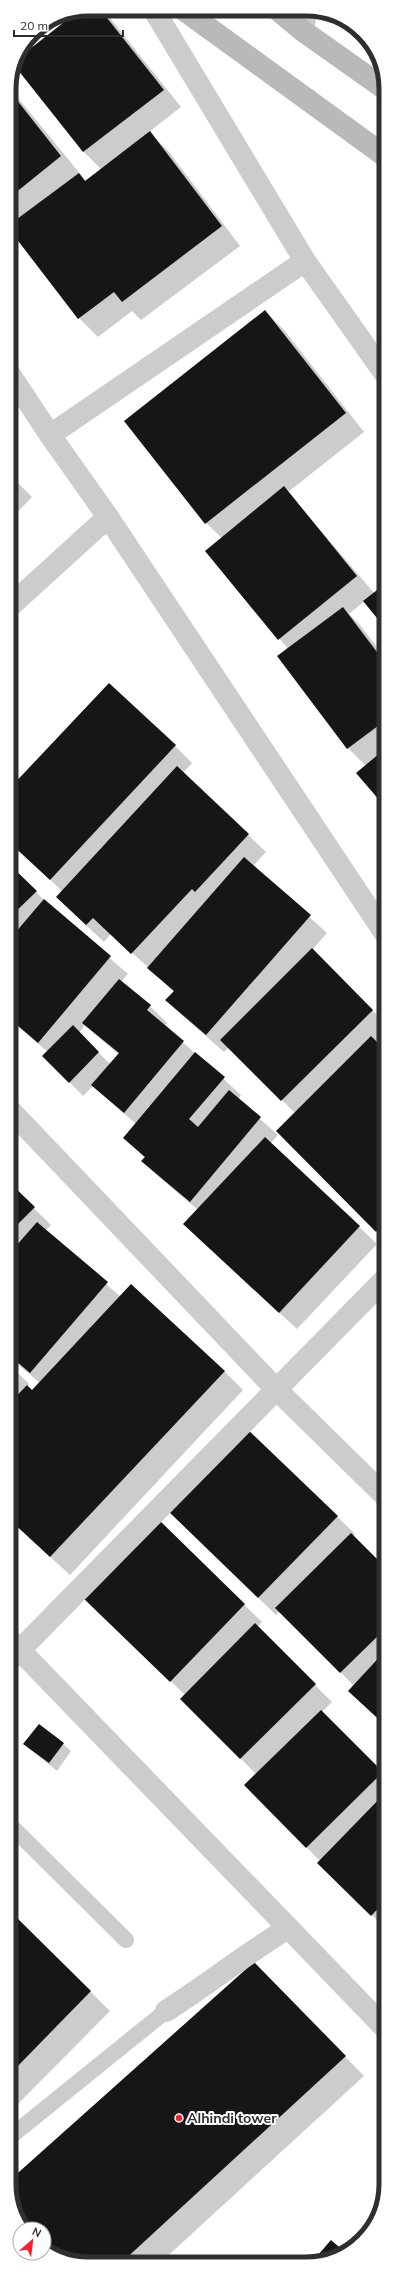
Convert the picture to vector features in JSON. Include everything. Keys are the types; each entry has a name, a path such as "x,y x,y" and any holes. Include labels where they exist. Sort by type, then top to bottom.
{"main road":[{"path":"192,16 379,152"},
{"path":"292,16 304,21 378,84"}],"street":[{"path":"158,16 305,261 379,366"},
{"path":"50,435 305,261"},
{"path":"16,384 108,517 379,924"},
{"path":"16,601 108,517"},
{"path":"16,1116 275,1388 379,1490"},
{"path":"16,1647 379,1285"},
{"path":"16,1653 379,2022"},
{"path":"166,2011 210,1983 255,1949 288,1928"}],"lane":[{"path":"16,1831 126,1940"},
{"path":"16,2132 166,2011"}],"building":[{"path":"106,16 164,90 83,152 18,70 25,53 68,19 74,17"},
{"path":"16,99 61,156 16,192"},
{"path":"150,131 222,226 122,302 114,292 78,319 16,238 16,220 79,173 85,181"},
{"path":"265,310 346,413 205,524 124,421"},
{"path":"284,486 357,576 278,640 205,551"},
{"path":"379,588 379,620 363,601"},
{"path":"343,607 379,655 379,725 347,749 277,656"},
{"path":"109,683 176,745 50,880 16,848 16,782"},
{"path":"379,754 379,800 356,773"},
{"path":"177,766 249,834 195,892 192,889 131,954 93,918 86,925 56,897"},
{"path":"244,857 311,915 206,1035 165,1000 174,991 147,968"},
{"path":"16,871 37,891 16,911"},
{"path":"44,899 111,956 38,1043 16,1024 16,932"},
{"path":"312,948 373,1010 281,1101 220,1040"},
{"path":"119,979 151,1005 147,1010 184,1041 124,1113 91,1085 119,1053 82,1023"},
{"path":"73,1025 99,1052 69,1083 42,1056"},
{"path":"371,1036 379,1044 379,1229 376,1232 276,1131"},
{"path":"195,1052 225,1077 189,1119 198,1127 229,1090 261,1117 190,1202 141,1161 145,1157 123,1138"},
{"path":"265,1137 360,1226 279,1313 183,1224"},
{"path":"16,1189 35,1207 16,1226"},
{"path":"37,1222 108,1282 30,1373 16,1361 16,1246"},
{"path":"131,1284 225,1371 50,1557 16,1525 16,1397 27,1385 32,1390"},
{"path":"245,1427 338,1516 258,1598 166,1509"},
{"path":"156,1517 245,1604 170,1682 80,1595"},
{"path":"351,1533 379,1561 379,1635 340,1673 275,1608"},
{"path":"255,1623 316,1684 240,1759 180,1699"},
{"path":"379,1658 379,1720 348,1691"},
{"path":"321,1710 379,1768 379,1776 306,1848 244,1785"},
{"path":"39,1724 64,1743 49,1763 23,1744"},
{"path":"379,1799 379,1907 371,1916 317,1863"},
{"path":"16,1917 91,1991 16,2068"},
{"name":"Alhindi tower","path":"254,1962 346,2056 128,2257 74,2256 52,2248 52,2221 26,2221 23,2217 17,2199 16,2175"},
{"path":"331,2240 341,2249 325,2255 317,2256"}],"place":[{"name":"Alhindi tower","path":"179,2118"}]}
